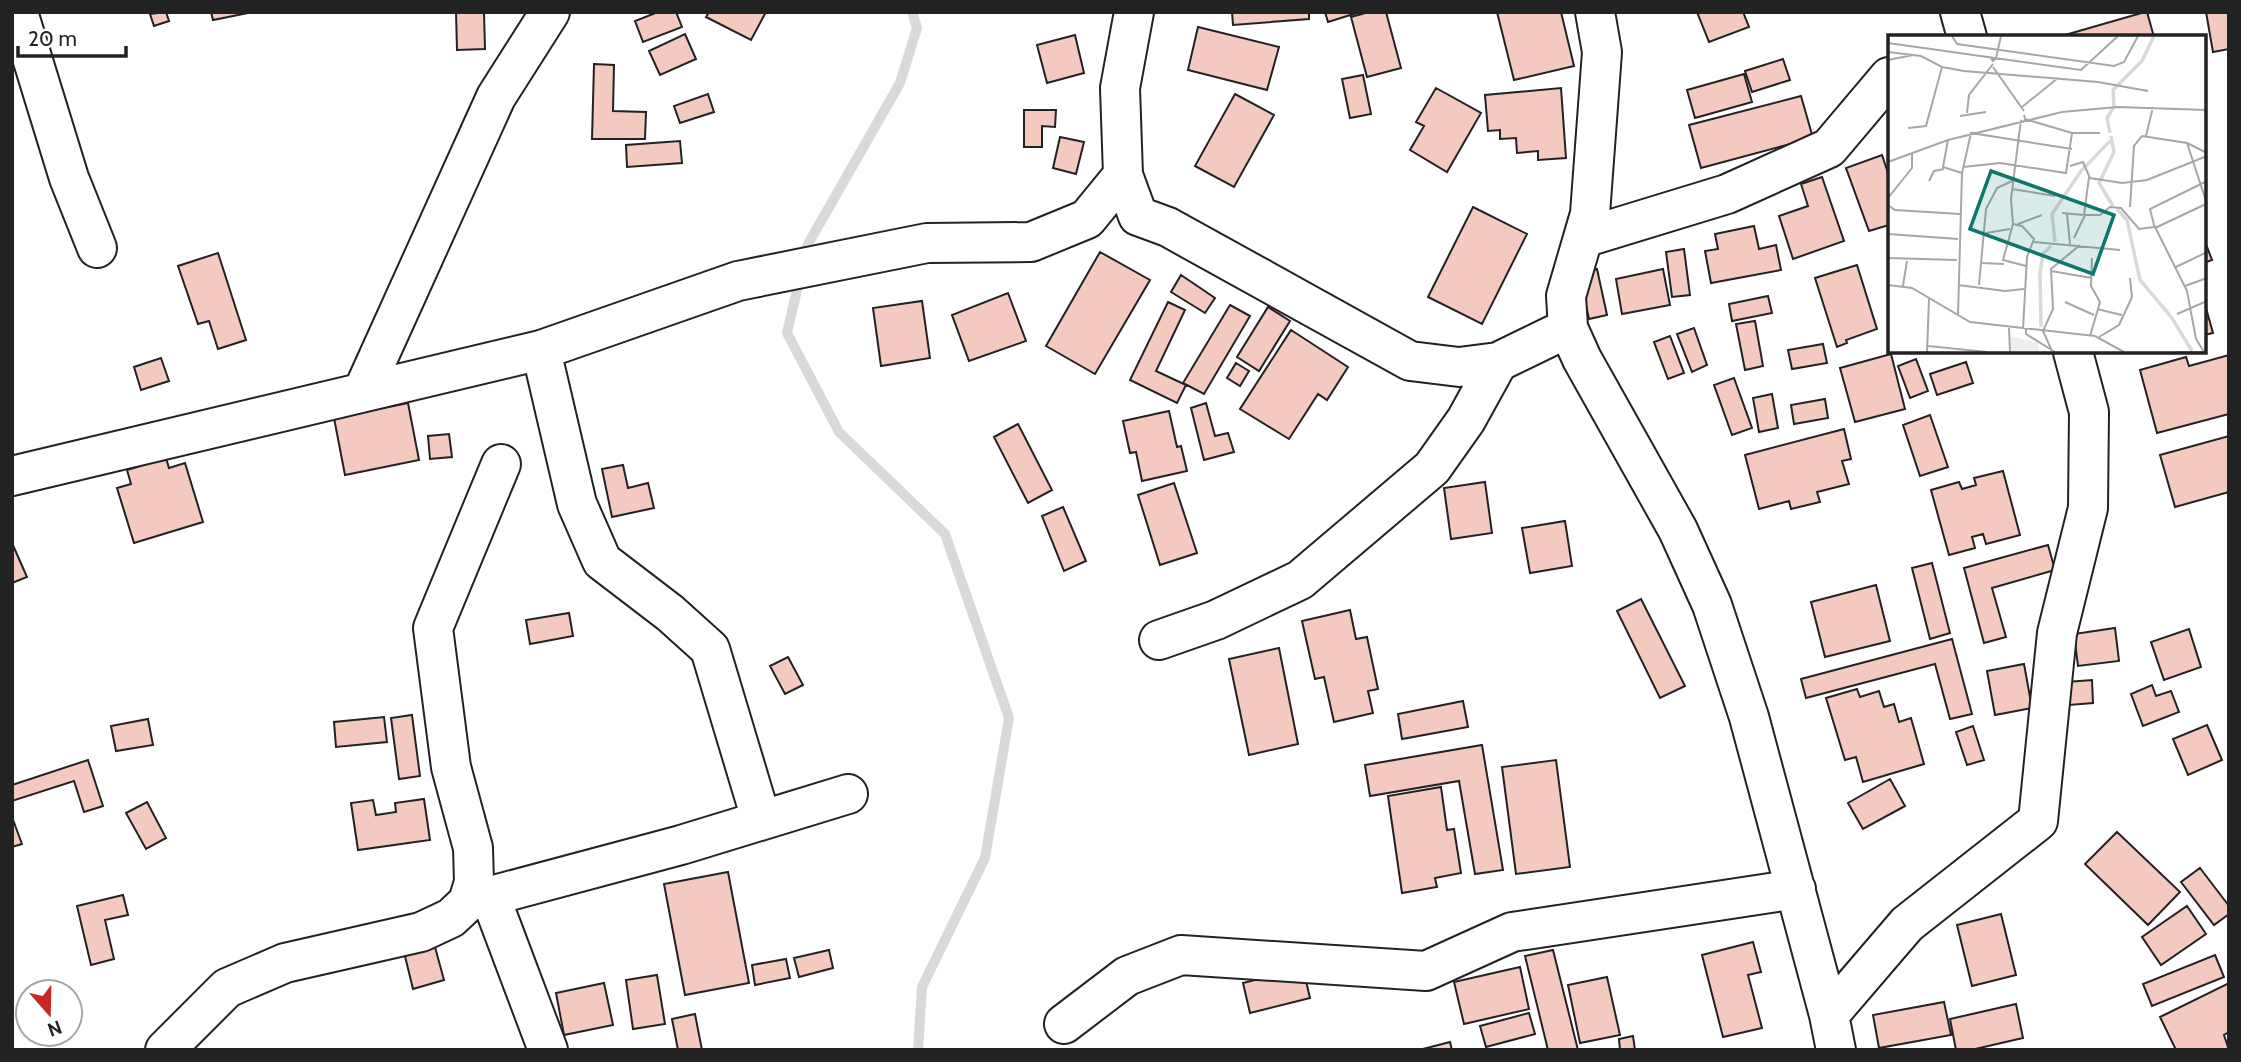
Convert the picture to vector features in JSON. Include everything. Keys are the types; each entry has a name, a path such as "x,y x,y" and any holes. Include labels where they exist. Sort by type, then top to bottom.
{"street":[{"path":"18,12 69,178 97,248"},
{"path":"363,391 496,97 550,12"},
{"path":"1134,12 1120,88 1123,175 1138,216 1168,227 1410,361 1460,367 1498,362 1568,328"},
{"path":"1595,12 1602,52 1590,214 1566,296 1568,328 1588,370 1678,530 1712,604 1749,717 1833,1032"},
{"path":"1583,238 1727,194 1829,148 1888,77"},
{"path":"12,476 541,351 738,281 927,243 1031,242 1087,219 1123,175"},
{"path":"541,351 576,504 601,561 670,613 710,649 761,819"},
{"path":"1833,1032 1907,923 2038,821 2057,633 2088,509 2089,412 2074,354"},
{"path":"1159,640 1216,620 1300,580 1432,468 1466,420 1498,362"},
{"path":"501,464 433,628 451,767 473,848 474,882 479,899 548,1050"},
{"path":"165,1050 227,988 285,963 421,932 452,918 479,899 681,845 848,794"},
{"path":"1064,1024 1128,976 1181,955 1426,971 1512,932 1796,889"}],"building":[{"path":"166,12 169,21 154,26 150,14"},
{"path":"211,12 253,12 213,20"},
{"path":"456,12 484,12 485,49 457,50"},
{"path":"658,12 676,12 682,27 643,42 635,21"},
{"path":"709,12 766,12 751,40 706,17"},
{"path":"1232,12 1309,12 1309,19 1233,25"},
{"path":"1325,12 1360,12 1328,22"},
{"path":"1369,12 1386,12 1401,68 1367,77 1351,17"},
{"path":"1497,12 1561,12 1574,66 1514,80"},
{"path":"1697,12 1743,12 1749,27 1709,42"},
{"path":"2145,12 2153,35 2065,35"},
{"path":"2206,12 2229,12 2229,49 2213,52"},
{"path":"1198,27 1279,47 1267,90 1188,70"},
{"path":"685,34 696,59 660,75 649,51"},
{"path":"1075,35 1084,73 1047,83 1037,45"},
{"path":"1783,59 1790,80 1752,92 1745,71"},
{"path":"594,64 614,65 613,111 646,112 645,139 592,139"},
{"path":"1744,74 1752,102 1695,118 1687,90"},
{"path":"1363,75 1371,114 1350,118 1342,79"},
{"path":"1436,88 1481,113 1447,172 1410,150 1424,126 1416,122"},
{"path":"1561,88 1566,158 1538,160 1538,151 1517,153 1516,138 1500,139 1500,130 1488,131 1485,95"},
{"path":"708,94 714,112 680,123 674,106"},
{"path":"1235,94 1274,115 1234,187 1195,166"},
{"path":"1801,96 1813,138 1701,168 1689,125"},
{"path":"1024,110 1056,110 1055,127 1042,126 1042,147 1024,147"},
{"path":"1060,137 1084,142 1076,174 1053,168"},
{"path":"680,141 682,163 627,167 626,145"},
{"path":"1882,155 1888,173 1888,225 1869,231 1846,168"},
{"path":"1822,177 1844,241 1793,259 1779,216 1808,206 1801,184"},
{"path":"1473,207 1527,234 1482,324 1428,297"},
{"path":"1754,226 1759,249 1776,245 1781,270 1711,283 1705,251 1718,249 1715,234"},
{"path":"2206,244 2212,260 2206,262"},
{"path":"1684,249 1690,295 1672,297 1666,252"},
{"path":"1100,252 1150,280 1095,374 1046,346"},
{"path":"218,253 246,340 218,349 209,321 198,324 178,266"},
{"path":"1857,265 1877,329 1846,340 1847,343 1837,347 1815,278"},
{"path":"1597,269 1607,315 1589,319 1579,274"},
{"path":"1663,269 1670,305 1622,314 1616,279"},
{"path":"1181,275 1215,298 1205,313 1171,292"},
{"path":"1008,293 1026,341 969,361 952,315"},
{"path":"1768,296 1772,313 1732,321 1729,304"},
{"path":"922,301 930,358 881,366 873,308"},
{"path":"1168,302 1185,310 1156,371 1186,385 1177,403 1130,380"},
{"path":"1230,305 1250,316 1204,394 1183,383"},
{"path":"1268,307 1290,321 1259,371 1237,357"},
{"path":"2206,308 2213,333 2206,335"},
{"path":"1755,321 1763,366 1745,370 1736,324"},
{"path":"1694,328 1707,365 1692,372 1677,334"},
{"path":"1291,330 1348,367 1327,400 1318,394 1289,439 1240,409"},
{"path":"1670,336 1684,373 1668,379 1654,342"},
{"path":"1823,344 1827,363 1792,369 1788,350"},
{"path":"1891,354 1905,409 1855,422 1840,368"},
{"path":"2229,355 2229,414 2157,433 2140,370 2186,357 2189,366"},
{"path":"161,358 169,381 141,390 134,367"},
{"path":"1916,359 1928,391 1910,398 1898,366"},
{"path":"1966,362 1973,383 1937,395 1930,374"},
{"path":"1236,363 1249,371 1240,386 1227,378"},
{"path":"1734,378 1752,428 1732,435 1714,385"},
{"path":"1772,394 1778,428 1759,432 1753,398"},
{"path":"1825,399 1828,418 1794,424 1791,405"},
{"path":"408,403 419,460 345,475 334,418"},
{"path":"1206,403 1215,436 1228,433 1234,452 1204,460 1191,408"},
{"path":"1169,411 1177,447 1181,446 1187,471 1142,481 1136,452 1130,453 1123,421"},
{"path":"1930,415 1948,467 1920,476 1903,425"},
{"path":"1018,424 1052,490 1028,503 994,437"},
{"path":"1844,429 1851,459 1842,461 1849,484 1817,492 1820,502 1791,509 1789,501 1759,509 1745,455"},
{"path":"449,434 452,457 430,459 428,436"},
{"path":"2229,436 2229,492 2175,507 2160,455"},
{"path":"166,458 169,468 185,463 203,522 134,543 117,488 131,484 127,470"},
{"path":"623,465 628,488 648,483 654,508 612,517 602,469"},
{"path":"2003,471 2020,535 1986,544 1983,534 1972,537 1975,548 1949,555 1931,490 1959,482 1962,489 1976,485 1974,478"},
{"path":"1485,482 1492,533 1451,539 1444,488"},
{"path":"1174,483 1197,553 1160,565 1138,495"},
{"path":"1063,507 1086,561 1064,571 1042,516"},
{"path":"1565,521 1572,566 1530,573 1522,528"},
{"path":"12,543 27,577 12,583"},
{"path":"2048,545 2055,570 1992,588 2006,637 1984,643 1964,568"},
{"path":"1932,563 1950,633 1930,639 1912,568"},
{"path":"1876,585 1890,641 1825,657 1811,602"},
{"path":"1641,599 1685,686 1660,698 1617,611"},
{"path":"1350,610 1356,639 1367,637 1378,689 1368,691 1373,713 1334,722 1324,677 1315,679 1302,621"},
{"path":"569,613 573,636 530,644 526,620"},
{"path":"2115,628 2119,661 2078,666 2074,634"},
{"path":"2189,629 2201,667 2164,680 2151,642"},
{"path":"1952,639 1972,714 1950,719 1935,664 1806,698 1801,679"},
{"path":"1279,648 1298,744 1249,755 1229,659"},
{"path":"788,657 803,685 785,694 770,666"},
{"path":"2024,664 2032,708 1995,715 1987,671"},
{"path":"2092,680 2093,703 2069,705 2067,682"},
{"path":"2152,685 2156,696 2171,691 2179,712 2143,726 2131,694"},
{"path":"1857,689 1860,697 1879,691 1884,707 1894,704 1899,722 1911,718 1924,764 1863,782 1856,757 1845,760 1826,698"},
{"path":"1463,701 1468,727 1402,739 1398,714"},
{"path":"412,715 420,776 399,779 391,718"},
{"path":"384,717 387,742 336,747 334,722"},
{"path":"148,719 153,745 116,751 111,726"},
{"path":"2207,725 2222,760 2188,775 2173,739"},
{"path":"1973,726 1984,760 1967,765 1956,732"},
{"path":"1482,745 1503,870 1475,874 1459,781 1370,796 1365,765"},
{"path":"88,760 103,806 84,812 74,781 12,801 12,785"},
{"path":"1556,760 1570,867 1516,874 1502,767"},
{"path":"1890,779 1905,806 1863,829 1848,803"},
{"path":"1441,787 1447,830 1454,829 1461,873 1435,878 1437,887 1402,893 1388,796"},
{"path":"424,799 430,840 358,850 351,803 373,800 376,815 396,812 395,803"},
{"path":"147,802 166,838 146,849 126,813"},
{"path":"12,817 22,844 12,847"},
{"path":"2117,832 2180,892 2148,925 2085,864"},
{"path":"2200,868 2229,906 2229,914 2214,925 2181,882"},
{"path":"728,872 749,983 685,995 664,884"},
{"path":"123,895 128,915 105,920 114,959 91,965 77,906"},
{"path":"2187,906 2206,934 2161,965 2142,937"},
{"path":"2001,914 2016,975 1972,986 1957,925"},
{"path":"432,936 444,980 413,989 402,944"},
{"path":"1753,942 1761,972 1748,975 1762,1028 1723,1037 1702,955"},
{"path":"829,950 833,968 799,977 794,958"},
{"path":"1553,950 1578,1050 1548,1050 1525,956"},
{"path":"2215,955 2224,977 2152,1006 2143,984"},
{"path":"786,959 790,978 755,985 752,965"},
{"path":"1520,967 1529,1009 1464,1024 1454,982"},
{"path":"1303,968 1310,998 1250,1013 1243,983"},
{"path":"657,975 665,1024 633,1029 626,980"},
{"path":"1607,977 1620,1035 1580,1043 1568,985"},
{"path":"604,983 613,1025 564,1035 556,993"},
{"path":"2229,983 2229,1032 2224,1035 2229,1050 2176,1050 2160,1017"},
{"path":"1944,1002 1951,1035 1879,1048 1873,1015"},
{"path":"2016,1004 2023,1038 1971,1050 1956,1050 1950,1019"},
{"path":"1529,1013 1535,1034 1486,1047 1480,1026"},
{"path":"695,1014 702,1050 678,1050 672,1019"},
{"path":"1633,1036 1635,1050 1620,1050 1619,1039"},
{"path":"1450,1042 1452,1050 1419,1050"}],"waterway":[{"path":"804,261 808,244 900,83 917,28 912,12"},
{"path":"800,277 787,333 839,432 945,534 1009,718 985,858 922,987 918,1050"}]}
